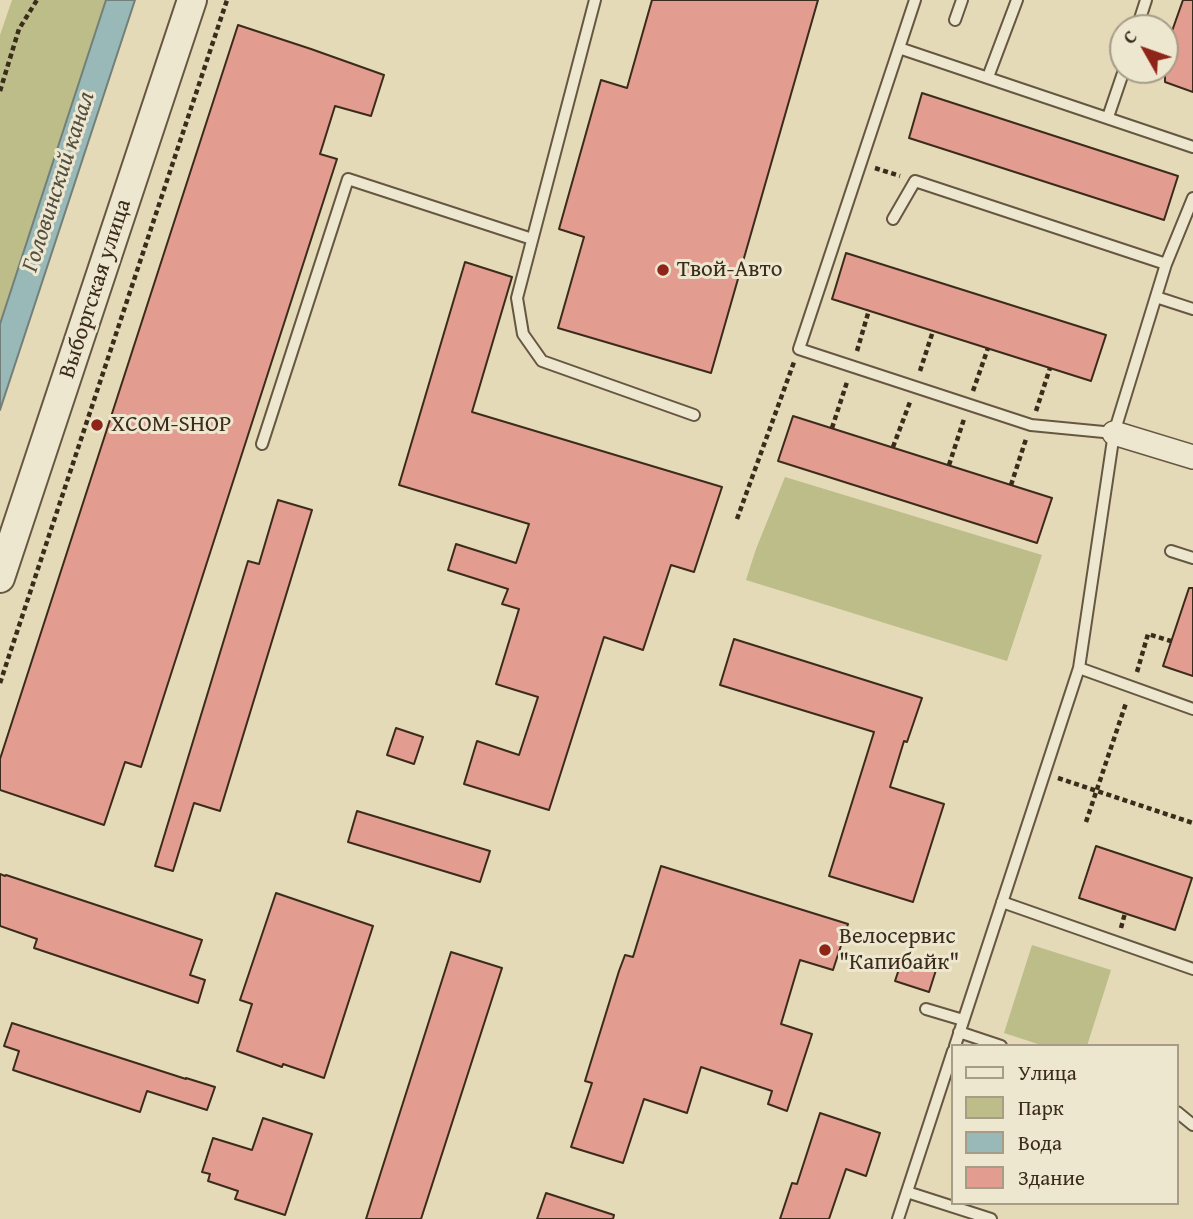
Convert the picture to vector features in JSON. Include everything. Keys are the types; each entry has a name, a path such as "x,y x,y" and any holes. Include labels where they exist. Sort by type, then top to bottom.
{"street":[{"name":"Выборгская улица","path":"0,578 192,0"},
{"path":"1114,433 1193,457"}],"lane":[{"path":"595,0 517,298 523,334 542,360 694,415"},
{"path":"915,0 799,349 1031,425 1114,433"},
{"path":"955,20 961,0"},
{"path":"988,77 1017,0"},
{"path":"899,48 1193,147"},
{"path":"1108,117 1119,84"},
{"path":"262,444 348,179 532,239"},
{"path":"894,219 915,181 1166,264"},
{"path":"956,1044 1079,668 1114,433 1166,264 1193,198"},
{"path":"1156,297 1193,309"},
{"path":"1171,551 1193,558"},
{"path":"1079,668 1193,709"},
{"path":"1002,902 1193,969"},
{"path":"926,1009 964,1020"},
{"path":"960,1032 995,1044"},
{"path":"898,1219 951,1057"},
{"path":"1179,1114 1193,1125"},
{"path":"907,1192 991,1219"}],"path":[{"path":"0,91 19,29 37,0"},
{"path":"0,683 227,0"},
{"path":"861,163 915,181"},
{"path":"737,519 799,349"},
{"path":"1086,822 1148,634 1171,641"},
{"path":"1044,773 1193,823"}],"green space":[{"path":"12,0 106,0 0,323 0,35"},
{"path":"785,477 1042,555 1007,661 746,580"},
{"path":"1032,945 1111,970 1088,1044 1038,1044 1004,1033"}],"water":[{"name":"Головинский канал","path":"106,0 135,0 0,410 0,324"}],"building":[{"path":"652,0 818,0 711,373 558,328 584,237 559,229 601,80 627,88"},
{"path":"1183,0 1193,0 1193,92 1171,84 1179,84 1178,14"},
{"path":"238,25 384,75 371,116 335,106 320,154 337,159 141,767 125,762 104,825 0,790 0,759"},
{"path":"922,93 1178,176 1164,220 909,138"},
{"path":"846,253 1106,335 1091,381 832,299"},
{"path":"465,262 512,277 472,412 722,487 694,572 671,565 643,650 604,637 549,810 464,784 477,741 519,755 538,697 496,684 519,609 502,604 508,589 448,570 456,544 516,563 529,524 399,485"},
{"path":"793,416 1052,498 1037,543 778,461"},
{"path":"278,500 312,510 220,811 194,803 173,871 155,866 248,561 259,564"},
{"path":"1189,588 1193,588 1193,676 1163,666"},
{"path":"734,639 922,698 907,742 904,741 890,787 944,804 913,902 829,876 874,732 720,685"},
{"path":"396,728 423,737 414,764 387,755"},
{"path":"357,811 490,851 480,882 348,842"},
{"path":"1096,846 1192,878 1175,930 1079,898"},
{"path":"661,866 848,924 833,970 800,960 781,1024 812,1034 787,1111 768,1104 772,1091 701,1067 687,1113 644,1099 623,1163 571,1147 592,1083 585,1081 619,971 625,955 633,957"},
{"path":"0,874 202,940 190,975 205,980 198,1003 34,948 37,939 0,926"},
{"path":"276,893 373,926 324,1078 237,1051 252,1004 240,1000"},
{"path":"451,952 502,968 421,1219 366,1219"},
{"path":"902,960 936,970 929,992 895,981"},
{"path":"12,1023 215,1087 207,1110 147,1091 140,1112 13,1070 19,1051 4,1046"},
{"path":"820,1113 880,1133 866,1176 846,1169 829,1219 780,1219 792,1183 797,1184"},
{"path":"263,1118 312,1134 285,1215 235,1199 238,1191 208,1181 210,1174 202,1172 213,1138 252,1150"},
{"path":"546,1193 614,1215 613,1219 537,1219"}],"place":[{"name":"Твой-Авто","path":"663,270"},
{"name":"XCOM-SHOP","path":"97,425"},
{"name":"Велосервис \"Капибайк\"","path":"825,950"}]}
